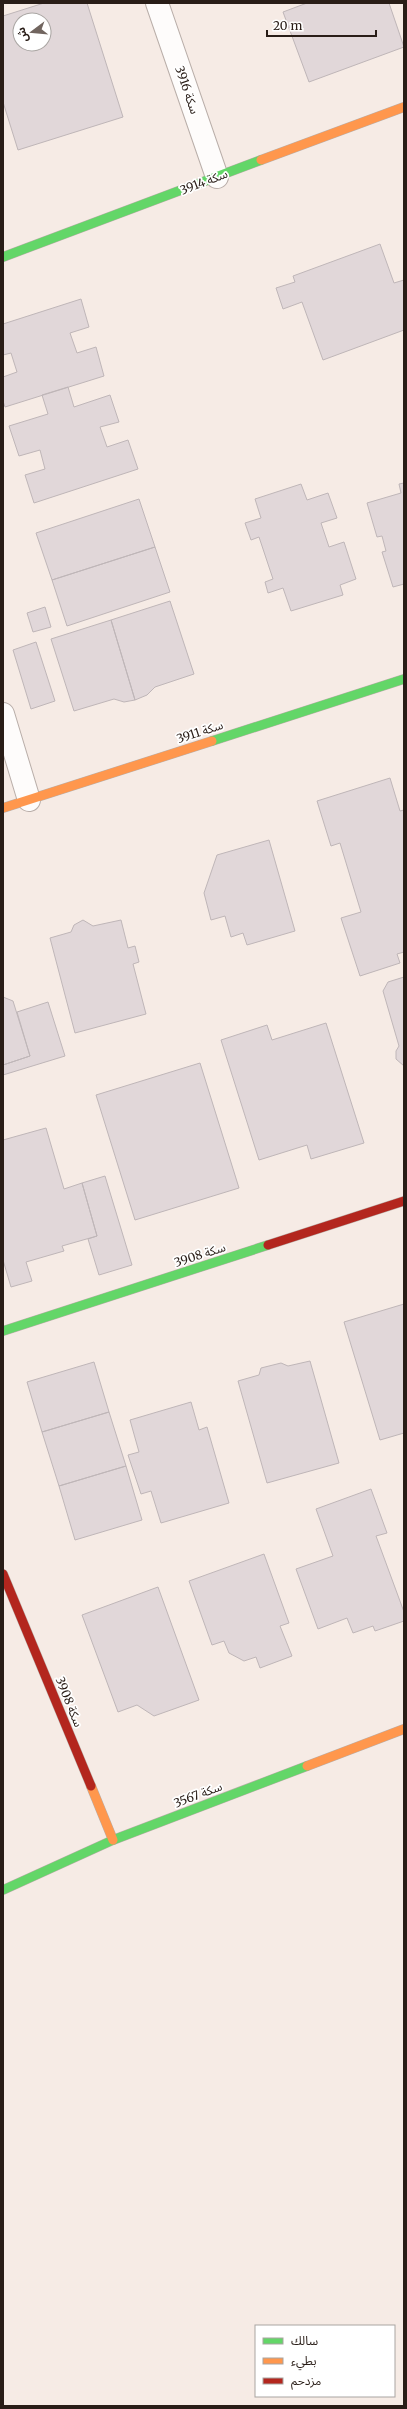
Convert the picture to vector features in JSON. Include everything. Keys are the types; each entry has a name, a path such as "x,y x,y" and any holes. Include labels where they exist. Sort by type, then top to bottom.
{"street":[{"name":"سكة 3916","path":"157,3 217,177"},
{"name":"سكة 3914","path":"3,257 404,107"},
{"name":"سكة 3911","path":"3,808 404,679"},
{"path":"3,714 29,800"},
{"name":"سكة 3908","path":"3,1331 404,1201"},
{"name":"سكة 3908","path":"3,1574 113,1840"},
{"name":"سكة 3567","path":"3,1890 113,1840 404,1730"}],"building":[{"path":"44,3 87,3 123,117 18,150 3,102 3,16 12,13 12,52 52,52 52,12 16,12"},
{"path":"307,3 389,3 404,47 309,82 283,12"},
{"path":"380,244 394,283 404,280 404,330 323,360 302,302 283,309 276,288 295,282 293,276"},
{"path":"81,299 89,327 70,333 77,353 96,347 104,376 5,407 3,401 3,377 17,372 11,353 3,355 3,324"},
{"path":"68,387 74,407 110,395 119,422 100,427 107,447 128,440 138,469 34,503 25,475 45,469 40,450 19,456 9,426 48,414 42,395"},
{"path":"404,483 404,584 393,587 382,552 386,551 382,536 377,537 367,503 401,493 399,484"},
{"path":"301,484 307,500 328,493 337,518 321,523 329,547 344,542 356,579 340,585 343,595 291,611 283,588 268,593 265,582 273,579 259,537 251,540 245,523 261,518 255,499"},
{"path":"139,499 155,547 52,580 36,533"},
{"path":"155,547 170,592 67,626 52,580"},
{"path":"170,601 194,674 155,687 147,695 135,700 111,620"},
{"path":"45,607 51,627 33,632 27,613"},
{"path":"111,620 135,700 124,702 114,699 74,711 51,639"},
{"path":"36,642 55,701 31,709 13,650"},
{"path":"390,778 400,811 404,810 404,952 397,954 400,963 360,976 341,918 361,912 340,843 331,846 317,801"},
{"path":"269,840 295,931 247,945 243,933 231,937 225,916 211,920 204,893 217,855"},
{"path":"83,920 93,926 121,920 128,948 135,946 139,962 133,964 146,1014 75,1033 50,938 71,932 74,925"},
{"path":"404,977 404,1066 396,1059 396,1051 399,1046 383,991 388,982"},
{"path":"3,997 13,1001 30,1056 3,1065"},
{"path":"48,1002 65,1056 3,1075 3,1065 30,1056 17,1012"},
{"path":"326,1023 364,1143 311,1159 307,1145 259,1160 221,1040 267,1025 272,1040"},
{"path":"200,1063 239,1188 135,1220 96,1095"},
{"path":"46,1128 64,1189 82,1183 97,1236 62,1246 64,1251 26,1262 32,1281 11,1287 3,1260 3,1140"},
{"path":"105,1176 132,1265 99,1275 88,1239 97,1236 82,1183"},
{"path":"404,1304 404,1433 380,1440 344,1322"},
{"path":"310,1361 339,1463 267,1483 238,1381 259,1375 261,1368 281,1363 288,1366"},
{"path":"94,1362 109,1412 42,1432 27,1382"},
{"path":"191,1402 199,1430 207,1427 229,1503 161,1523 151,1491 141,1494 128,1455 139,1452 130,1420"},
{"path":"109,1412 126,1466 59,1486 42,1432"},
{"path":"126,1466 142,1520 75,1540 59,1486"},
{"path":"371,1489 387,1533 376,1536 404,1612 404,1621 375,1631 373,1626 353,1633 347,1618 318,1629 296,1569 333,1556 316,1509"},
{"path":"264,1554 289,1623 280,1626 292,1656 260,1668 256,1657 244,1661 229,1653 224,1641 212,1645 189,1581"},
{"path":"158,1587 199,1700 154,1716 137,1705 118,1712 82,1615"}],"traffic: fast":[{"path":"3,257 261,160"},
{"path":"212,741 404,679"},
{"path":"3,1331 268,1245"},
{"path":"3,1890 113,1840 307,1766"}],"traffic: slow":[{"path":"261,160 404,107"},
{"path":"3,808 212,741"},
{"path":"307,1766 404,1729"},
{"path":"91,1786 113,1840"}],"traffic: jam":[{"path":"268,1245 404,1201"},
{"path":"3,1574 91,1786"}]}
